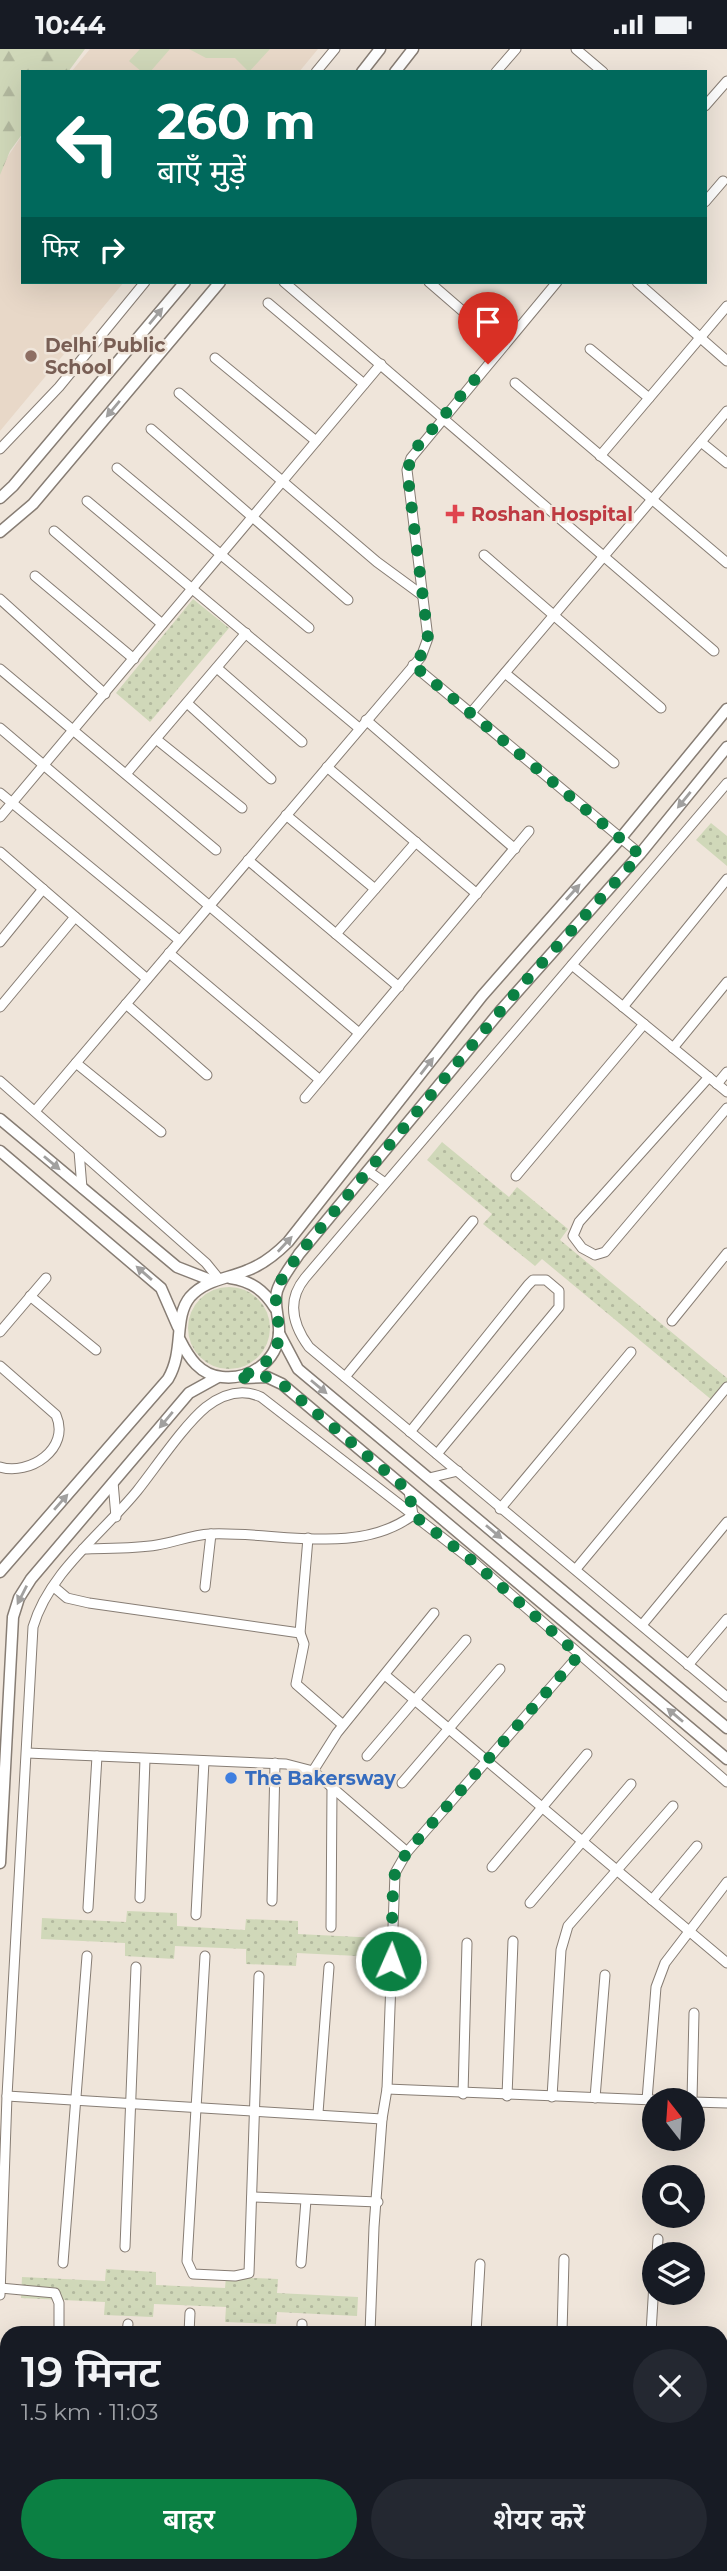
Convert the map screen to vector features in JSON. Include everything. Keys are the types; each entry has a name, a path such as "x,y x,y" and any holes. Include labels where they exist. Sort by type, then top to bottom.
{"street":[{"path":"318,70 335,49"},
{"path":"364,70 380,49"},
{"path":"397,70 413,49"},
{"path":"498,70 516,49"},
{"path":"576,49 601,70"},
{"path":"707,104 727,81"},
{"path":"707,200 723,181"},
{"path":"0,449 59,387 143,284"},
{"path":"0,498 184,284"},
{"path":"0,531 33,504 218,284"},
{"path":"286,284 714,651"},
{"path":"431,284 503,346"},
{"path":"36,1110 426,649 428,638 407,470 417,447 555,284"},
{"path":"640,284 727,361"},
{"path":"268,303 364,384"},
{"path":"600,456 727,306"},
{"path":"590,349 649,398"},
{"path":"215,358 316,441"},
{"path":"0,817 381,364"},
{"path":"515,383 727,563"},
{"path":"179,393 377,562 422,595"},
{"path":"470,714 727,411"},
{"path":"151,429 348,600"},
{"path":"701,442 727,463"},
{"path":"117,468 223,553 309,628"},
{"path":"87,502 359,728"},
{"path":"54,531 162,624"},
{"path":"484,555 661,708"},
{"path":"35,576 134,659"},
{"path":"0,599 104,694"},
{"path":"126,774 246,633"},
{"path":"413,665 640,855"},
{"path":"217,668 302,742"},
{"path":"0,669 216,850"},
{"path":"505,673 614,763"},
{"path":"187,703 271,779"},
{"path":"1,1570 168,1379 177,1362 182,1313 189,1298 220,1279 271,1259 288,1242 482,996 620,839 727,709"},
{"path":"366,720 514,849"},
{"path":"0,728 359,1033"},
{"path":"156,739 242,808"},
{"path":"727,747 640,855 537,967 368,1171 288,1272 277,1291 276,1310 279,1333 298,1369 727,1728"},
{"path":"327,767 477,894"},
{"path":"727,783 295,1291 294,1309 302,1338 345,1377 727,1697"},
{"path":"0,793 179,940"},
{"path":"286,815 375,889"},
{"path":"305,1098 529,831"},
{"path":"336,934 416,842"},
{"path":"1,856 147,979"},
{"path":"248,860 398,987"},
{"path":"623,1007 727,879"},
{"path":"0,942 43,889"},
{"path":"0,1007 75,917"},
{"path":"169,953 320,1080"},
{"path":"572,965 727,1092"},
{"path":"673,1048 727,982"},
{"path":"126,1004 207,1075"},
{"path":"516,1176 643,1024"},
{"path":"76,1063 161,1132"},
{"path":"717,1084 727,1072"},
{"path":"709,1077 574,1228 577,1243 596,1255 605,1252 727,1108"},
{"path":"0,1081 36,1110 206,1263 220,1279"},
{"path":"0,1119 177,1267 255,1285 267,1296 276,1310"},
{"path":"0,1151 161,1289 194,1363 218,1377 267,1377 282,1384 727,1759"},
{"path":"79,1151 82,1188"},
{"path":"368,1171 386,1184"},
{"path":"345,1377 473,1221"},
{"path":"672,1321 727,1253"},
{"path":"0,1332 46,1278"},
{"path":"410,1431 533,1280 546,1280 559,1291 559,1307 437,1454"},
{"path":"30,1296 96,1350"},
{"path":"236,1378 252,1373 266,1363 275,1349 279,1333"},
{"path":"500,1509 631,1352"},
{"path":"0,1366 56,1415 59,1424 53,1448 41,1461 18,1471 0,1467"},
{"path":"0,1863 13,1617 19,1598 189,1393 218,1377"},
{"path":"576,1569 727,1387"},
{"path":"0,2295 6,2097 33,1627 39,1607 83,1549 116,1517 205,1408 223,1397 250,1392 261,1397 470,1559 727,1782"},
{"path":"429,1478 458,1471"},
{"path":"113,1482 116,1517"},
{"path":"409,1491 413,1515"},
{"path":"83,1549 130,1548 211,1534 309,1538 383,1532 398,1526 413,1515"},
{"path":"642,1625 727,1522"},
{"path":"205,1587 211,1534"},
{"path":"309,1538 300,1633 304,1644 296,1684 344,1725"},
{"path":"54,1587 67,1598 89,1603 300,1633"},
{"path":"313,1771 344,1725 435,1613"},
{"path":"688,1665 727,1619"},
{"path":"367,1756 466,1640"},
{"path":"370,2326 382,2119 387,2089 395,1873 407,1852 579,1655"},
{"path":"402,1783 500,1669"},
{"path":"385,1675 541,1809 726,1959"},
{"path":"27,1753 275,1763 313,1771 407,1852"},
{"path":"492,1867 587,1754"},
{"path":"88,1908 97,1756"},
{"path":"139,1898 145,1759"},
{"path":"196,1915 204,1761"},
{"path":"272,1901 275,1763"},
{"path":"530,1903 631,1784"},
{"path":"331,1927 332,1789"},
{"path":"552,2097 561,1950 568,1926 673,1806"},
{"path":"652,1901 697,1846"},
{"path":"652,2088 656,1987 665,1963 727,1882"},
{"path":"507,2096 513,1941"},
{"path":"463,2094 467,1943"},
{"path":"205,1956 189,2271 235,2276 249,2273 259,1976"},
{"path":"63,2263 74,2100 88,1957"},
{"path":"125,2247 136,1967"},
{"path":"318,2113 329,1967"},
{"path":"595,2098 605,1975"},
{"path":"692,2088 694,2013"},
{"path":"387,2089 642,2100"},
{"path":"6,2097 131,2102 382,2119"},
{"path":"705,2102 727,2103"},
{"path":"252,2197 378,2202"},
{"path":"301,2263 306,2200"},
{"path":"562,2326 564,2259"},
{"path":"476,2326 480,2264"},
{"path":"0,2288 55,2293 59,2303 59,2326"},
{"path":"651,2326 653,2305"},
{"path":"189,2326 190,2313"}],"shaded area":[{"path":"90,49 318,49 301,70 73,70"},
{"name":"Delhi Public School","path":"21,137 21,284 122,284 0,431 0,168"}],"green space":[{"path":"0,49 85,49 69,70 21,70 21,136 10,151 0,175"},
{"path":"140,49 170,49 152,70 140,70 129,61"},
{"path":"189,49 270,49 251,70 247,70 235,58 206,58"},
{"path":"193,599 229,628 150,722 116,693"},
{"path":"711,823 727,836 727,866 696,840"},
{"path":"442,1142 509,1197 517,1187 568,1229 560,1240 727,1378 727,1384 713,1401 542,1259 535,1266 483,1224 492,1214 427,1160"},
{"path":"229,1287 245,1290 258,1299 267,1312 270,1328 267,1344 258,1357 245,1366 229,1369 213,1366 200,1357 191,1344 188,1328 191,1312 200,1299 213,1290"},
{"path":"127,1911 177,1913 177,1926 245,1930 246,1919 298,1921 298,1934 379,1938 378,1957 297,1953 296,1966 246,1964 246,1949 175,1946 174,1959 125,1956 125,1943 41,1939 42,1918 126,1922"},
{"path":"106,2269 156,2272 156,2285 225,2288 226,2277 278,2279 277,2293 358,2297 357,2316 277,2312 276,2324 225,2322 226,2307 154,2304 153,2317 104,2315 105,2302 21,2298 22,2277 105,2281"}],"place":[{"name":"Delhi Public School","path":"31,356"},
{"name":"Roshan Hospital","path":"455,514"},
{"name":"The Bakersway","path":"231,1778"}],"route":[{"path":"391,1961 393,1885 395,1873 407,1852 579,1655 470,1559 413,1515 409,1491 282,1384 267,1377 236,1378 252,1373 266,1363 275,1349 279,1333 277,1291 299,1254 537,967 640,855 413,665 426,649 428,638 407,470 417,447 488,364"}]}
